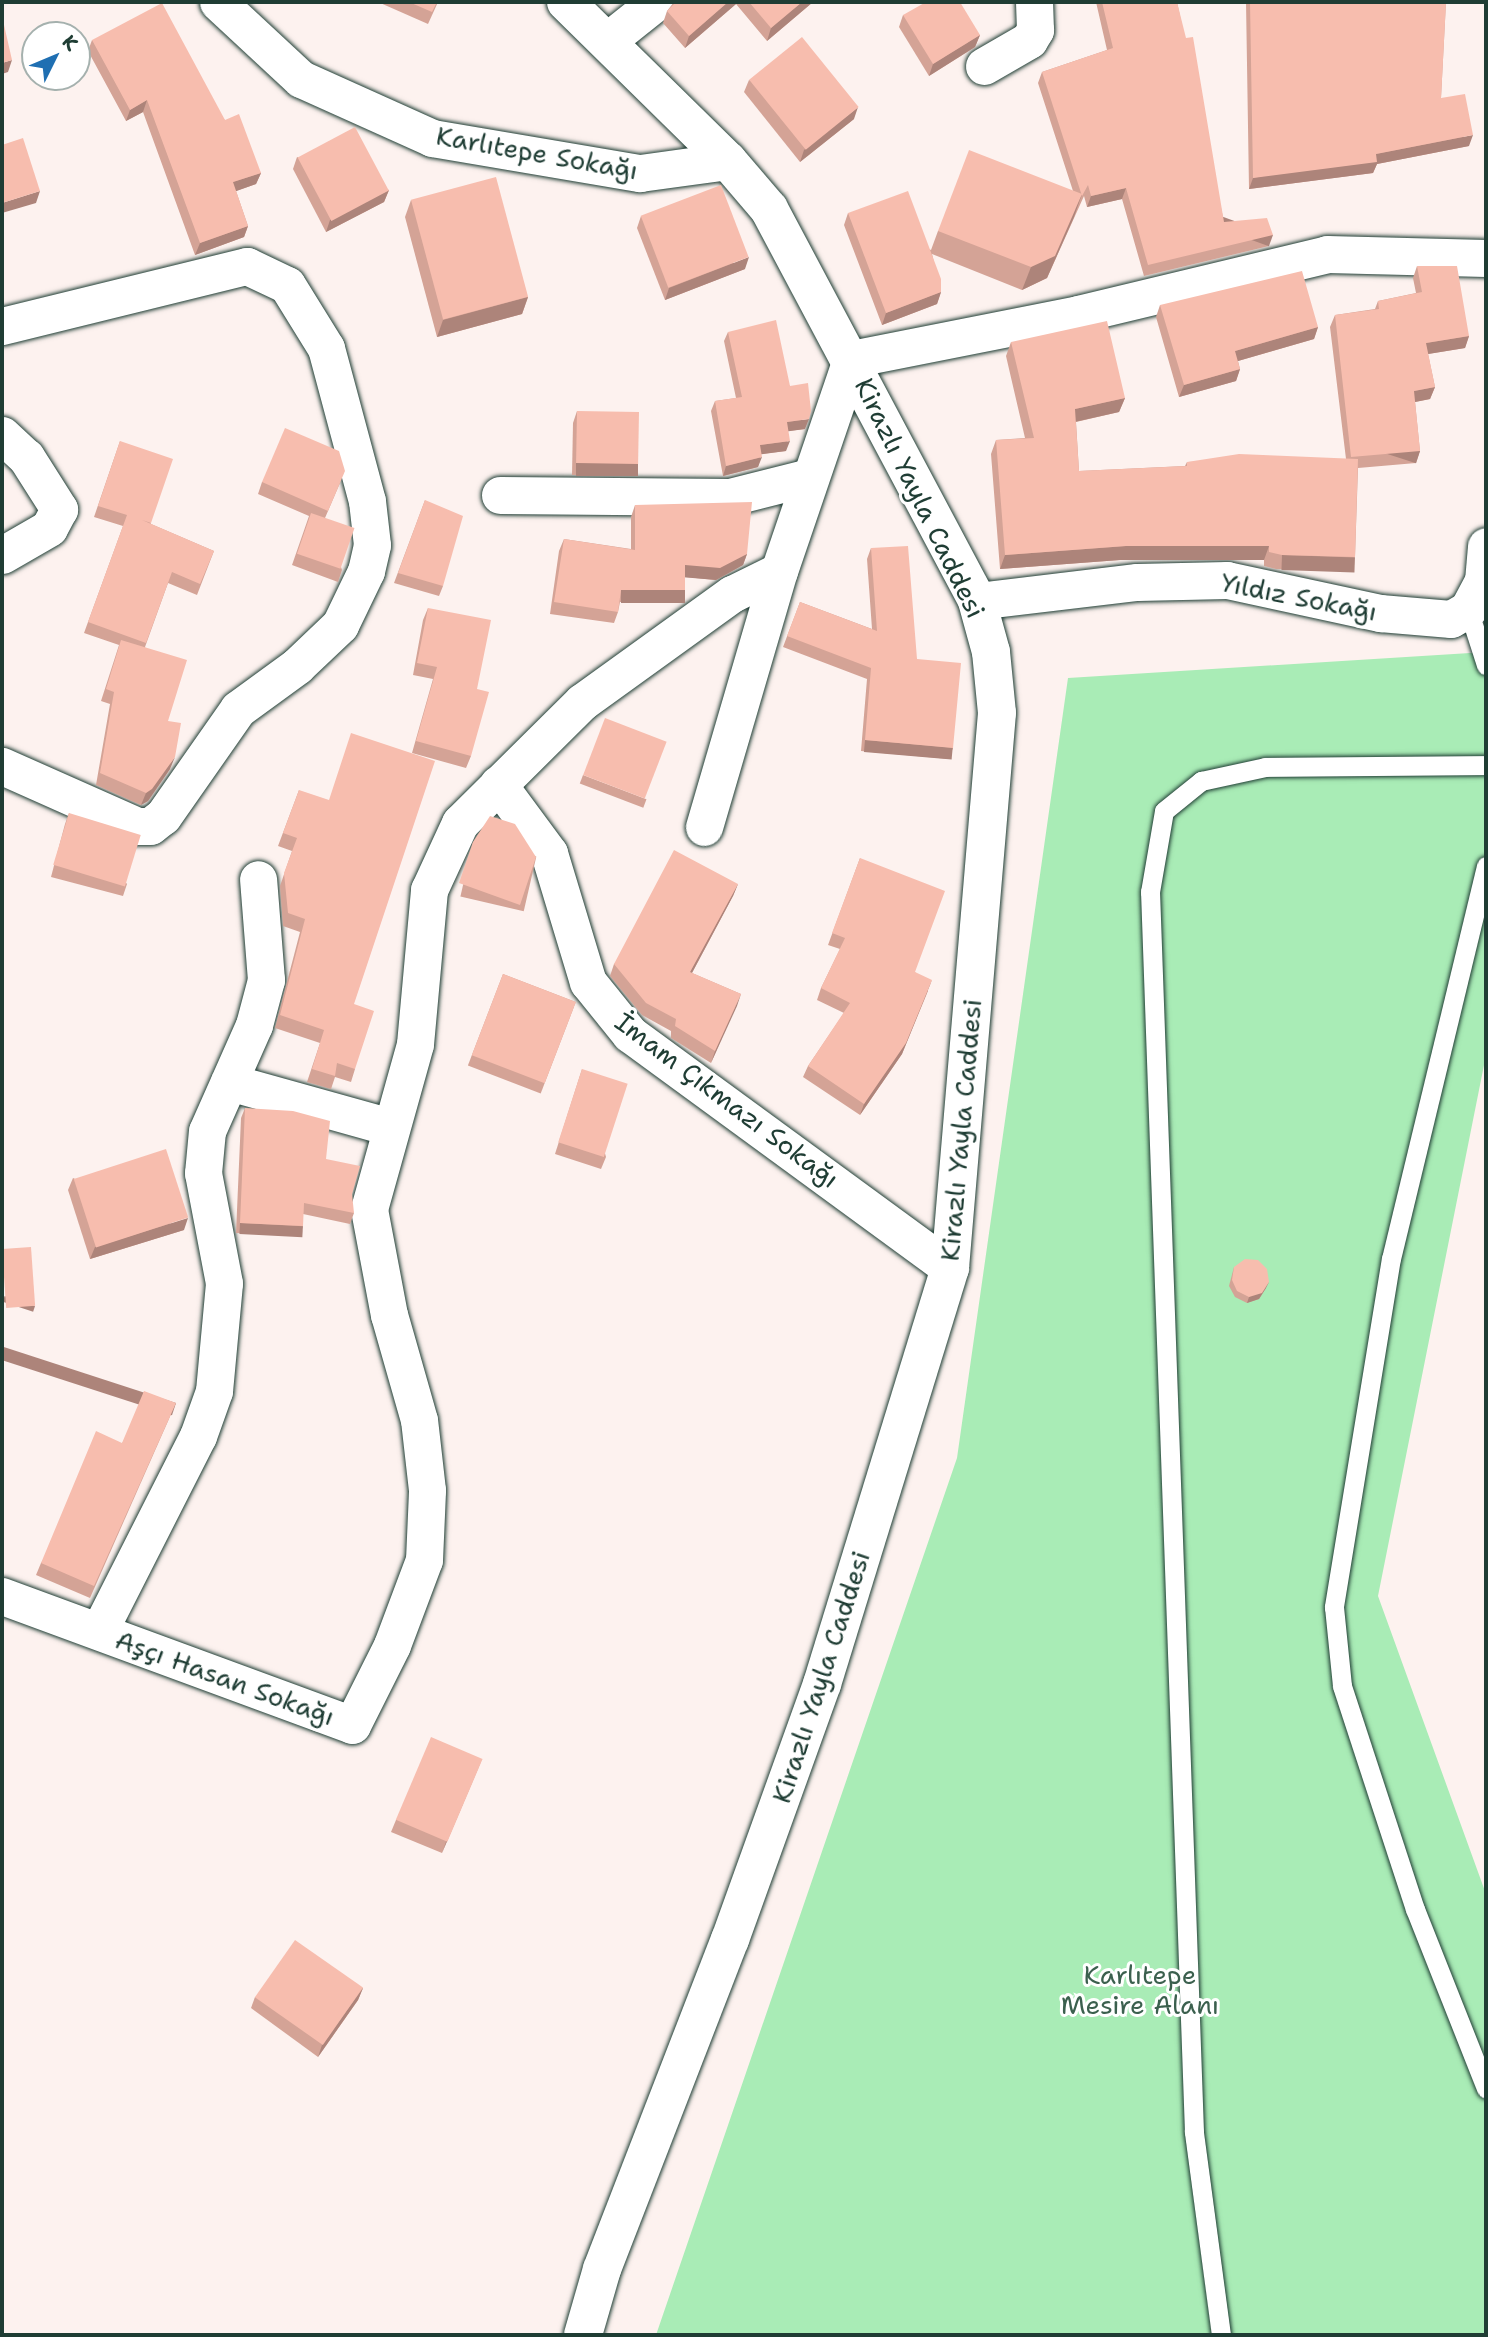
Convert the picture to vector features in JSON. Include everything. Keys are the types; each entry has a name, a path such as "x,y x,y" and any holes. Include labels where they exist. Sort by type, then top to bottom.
{"main road":[{"name":"Kirazlı Yayla Caddesi","path":"566,2 728,161 769,209 851,359 977,601 991,652 997,713 950,1268 822,1684 730,1939 602,2269 583,2335"}],"street":[{"name":"Karlıtepe Sokağı","path":"218,2 301,79 432,138 640,173 728,161"},
{"path":"607,41 656,2"},
{"path":"984,66 1029,40 1035,30 1034,2"},
{"path":"704,827 779,571 851,359 1078,314 1327,254 1486,258"},
{"path":"2,326 247,266 287,285 326,348 367,502 373,545 366,571 340,625 297,666 238,709 163,816 150,826 137,826 2,766"},
{"path":"2,435 26,457 59,509 50,528 2,555"},
{"path":"500,495 730,497 809,477"},
{"path":"1468,609 1483,581 1486,546"},
{"path":"229,1082 390,1127 415,1044 429,890 460,822 582,702 732,594 779,571"},
{"name":"Yıldız Sokağı","path":"977,601 1136,582 1227,580 1380,614 1451,619 1468,609"},
{"name":"İmam Çıkmazı Sokağı","path":"498,784 549,853 588,982 630,1034 950,1268"},
{"name":"Aşçı Hasan Sokağı","path":"99,1631 198,1436 214,1391 224,1283 203,1173 207,1131 254,1024 266,980 258,879"},
{"name":"Aşçı Hasan Sokağı","path":"2,1596 352,1724 392,1645 424,1560 427,1490 419,1420 389,1315 369,1209 390,1127"}],"lane":[{"path":"1468,609 1486,665"},
{"path":"1221,2335 1194,2132 1152,879 1164,811 1201,781 1265,767 1486,765"},
{"path":"1486,866 1391,1258 1334,1607 1342,1686 1415,1909 1486,2088"}],"green space":[{"name":"Karlıtepe Mesire Alanı","path":"1486,652 1486,1055 1378,1596 1486,1894 1486,2335 656,2335 957,1458 1068,678"}],"building":[{"path":"409,2 437,2 432,12"},
{"path":"676,2 728,2 689,36 667,11"},
{"path":"749,2 802,2 771,28"},
{"path":"926,2 960,2 980,35 933,64 903,15"},
{"path":"1102,2 1177,2 1186,38 1193,37 1224,222 1267,218 1273,235 1148,265 1126,188 1091,196 1088,185 1082,196 1042,72 1113,48"},
{"path":"1250,2 1446,2 1441,98 1465,94 1473,135 1376,154 1377,162 1253,178"},
{"path":"162,3 225,120 239,114 261,173 233,182 248,226 200,243 147,100 130,110 92,40"},
{"path":"2,16 12,60 2,63"},
{"path":"802,37 859,107 806,150 749,80"},
{"path":"355,127 389,191 331,221 298,158"},
{"path":"23,138 40,191 2,203 2,145"},
{"path":"969,150 1082,194 1055,256 1031,267 938,231"},
{"path":"496,177 528,297 443,320 411,200"},
{"path":"721,185 749,257 668,288 641,216"},
{"path":"908,191 941,279 941,292 886,313 848,213"},
{"path":"1417,266 1457,266 1469,336 1426,343 1435,387 1414,391 1420,451 1351,457 1335,315 1379,309 1378,301 1422,292"},
{"path":"1302,271 1318,327 1235,351 1240,369 1184,385 1160,305"},
{"path":"776,320 790,386 808,383 811,411 809,419 787,422 790,441 760,445 762,457 726,466 715,401 742,397 728,332"},
{"path":"1107,321 1125,398 1075,409 1079,471 1187,466 1187,462 1239,454 1358,459 1355,557 1282,555 1269,552 1269,546 1126,546 1005,555 996,440 1034,438 1011,342"},
{"path":"577,411 639,412 638,464 576,463"},
{"path":"285,428 339,451 345,471 328,511 262,482"},
{"path":"120,441 173,459 151,523 142,520 214,551 200,584 172,572 146,643 88,622 127,515 98,506"},
{"path":"425,500 463,516 443,586 398,573"},
{"path":"752,502 747,554 720,568 685,565 685,590 621,590 618,612 554,602 564,539 635,550 635,505"},
{"path":"311,513 354,528 340,569 297,554"},
{"path":"908,546 917,659 961,663 953,748 865,740 871,668 787,636 800,602 877,631 871,548"},
{"path":"428,608 491,620 477,689 489,692 471,756 416,741 437,667 417,663"},
{"path":"121,640 187,660 168,721 181,723 175,757 152,789 146,793 100,773 114,692 106,689"},
{"path":"605,718 667,742 645,799 583,775"},
{"path":"351,733 435,761 354,1004 374,1011 355,1069 337,1063 335,1076 312,1069 324,1030 280,1015 305,919 288,913 284,873 297,838 283,833 299,790 329,800"},
{"path":"69,813 141,835 125,887 53,865"},
{"path":"490,816 515,824 536,857 520,905 459,883 473,842"},
{"path":"674,850 738,884 690,972 741,994 715,1051 675,1026 676,1019 646,1003 614,964"},
{"path":"860,858 945,891 915,972 932,980 906,1043 864,1104 808,1066 850,1003 821,988 845,938 832,933"},
{"path":"503,974 576,1002 545,1083 472,1055"},
{"path":"582,1069 628,1084 604,1157 558,1142"},
{"path":"245,1108 293,1111 330,1121 326,1159 360,1166 352,1194 354,1213 304,1203 303,1226 240,1223"},
{"path":"166,1149 188,1217 96,1247 74,1179"},
{"path":"31,1247 35,1306 6,1308 2,1249"},
{"path":"1245,1259 1258,1260 1267,1269 1269,1282 1262,1293 1249,1297 1237,1291 1232,1280 1234,1267"},
{"path":"144,1391 176,1403 94,1586 41,1563 96,1431 122,1443"},
{"path":"431,1737 483,1759 447,1842 396,1820"},
{"path":"295,1940 363,1988 323,2045 255,1997"}]}
